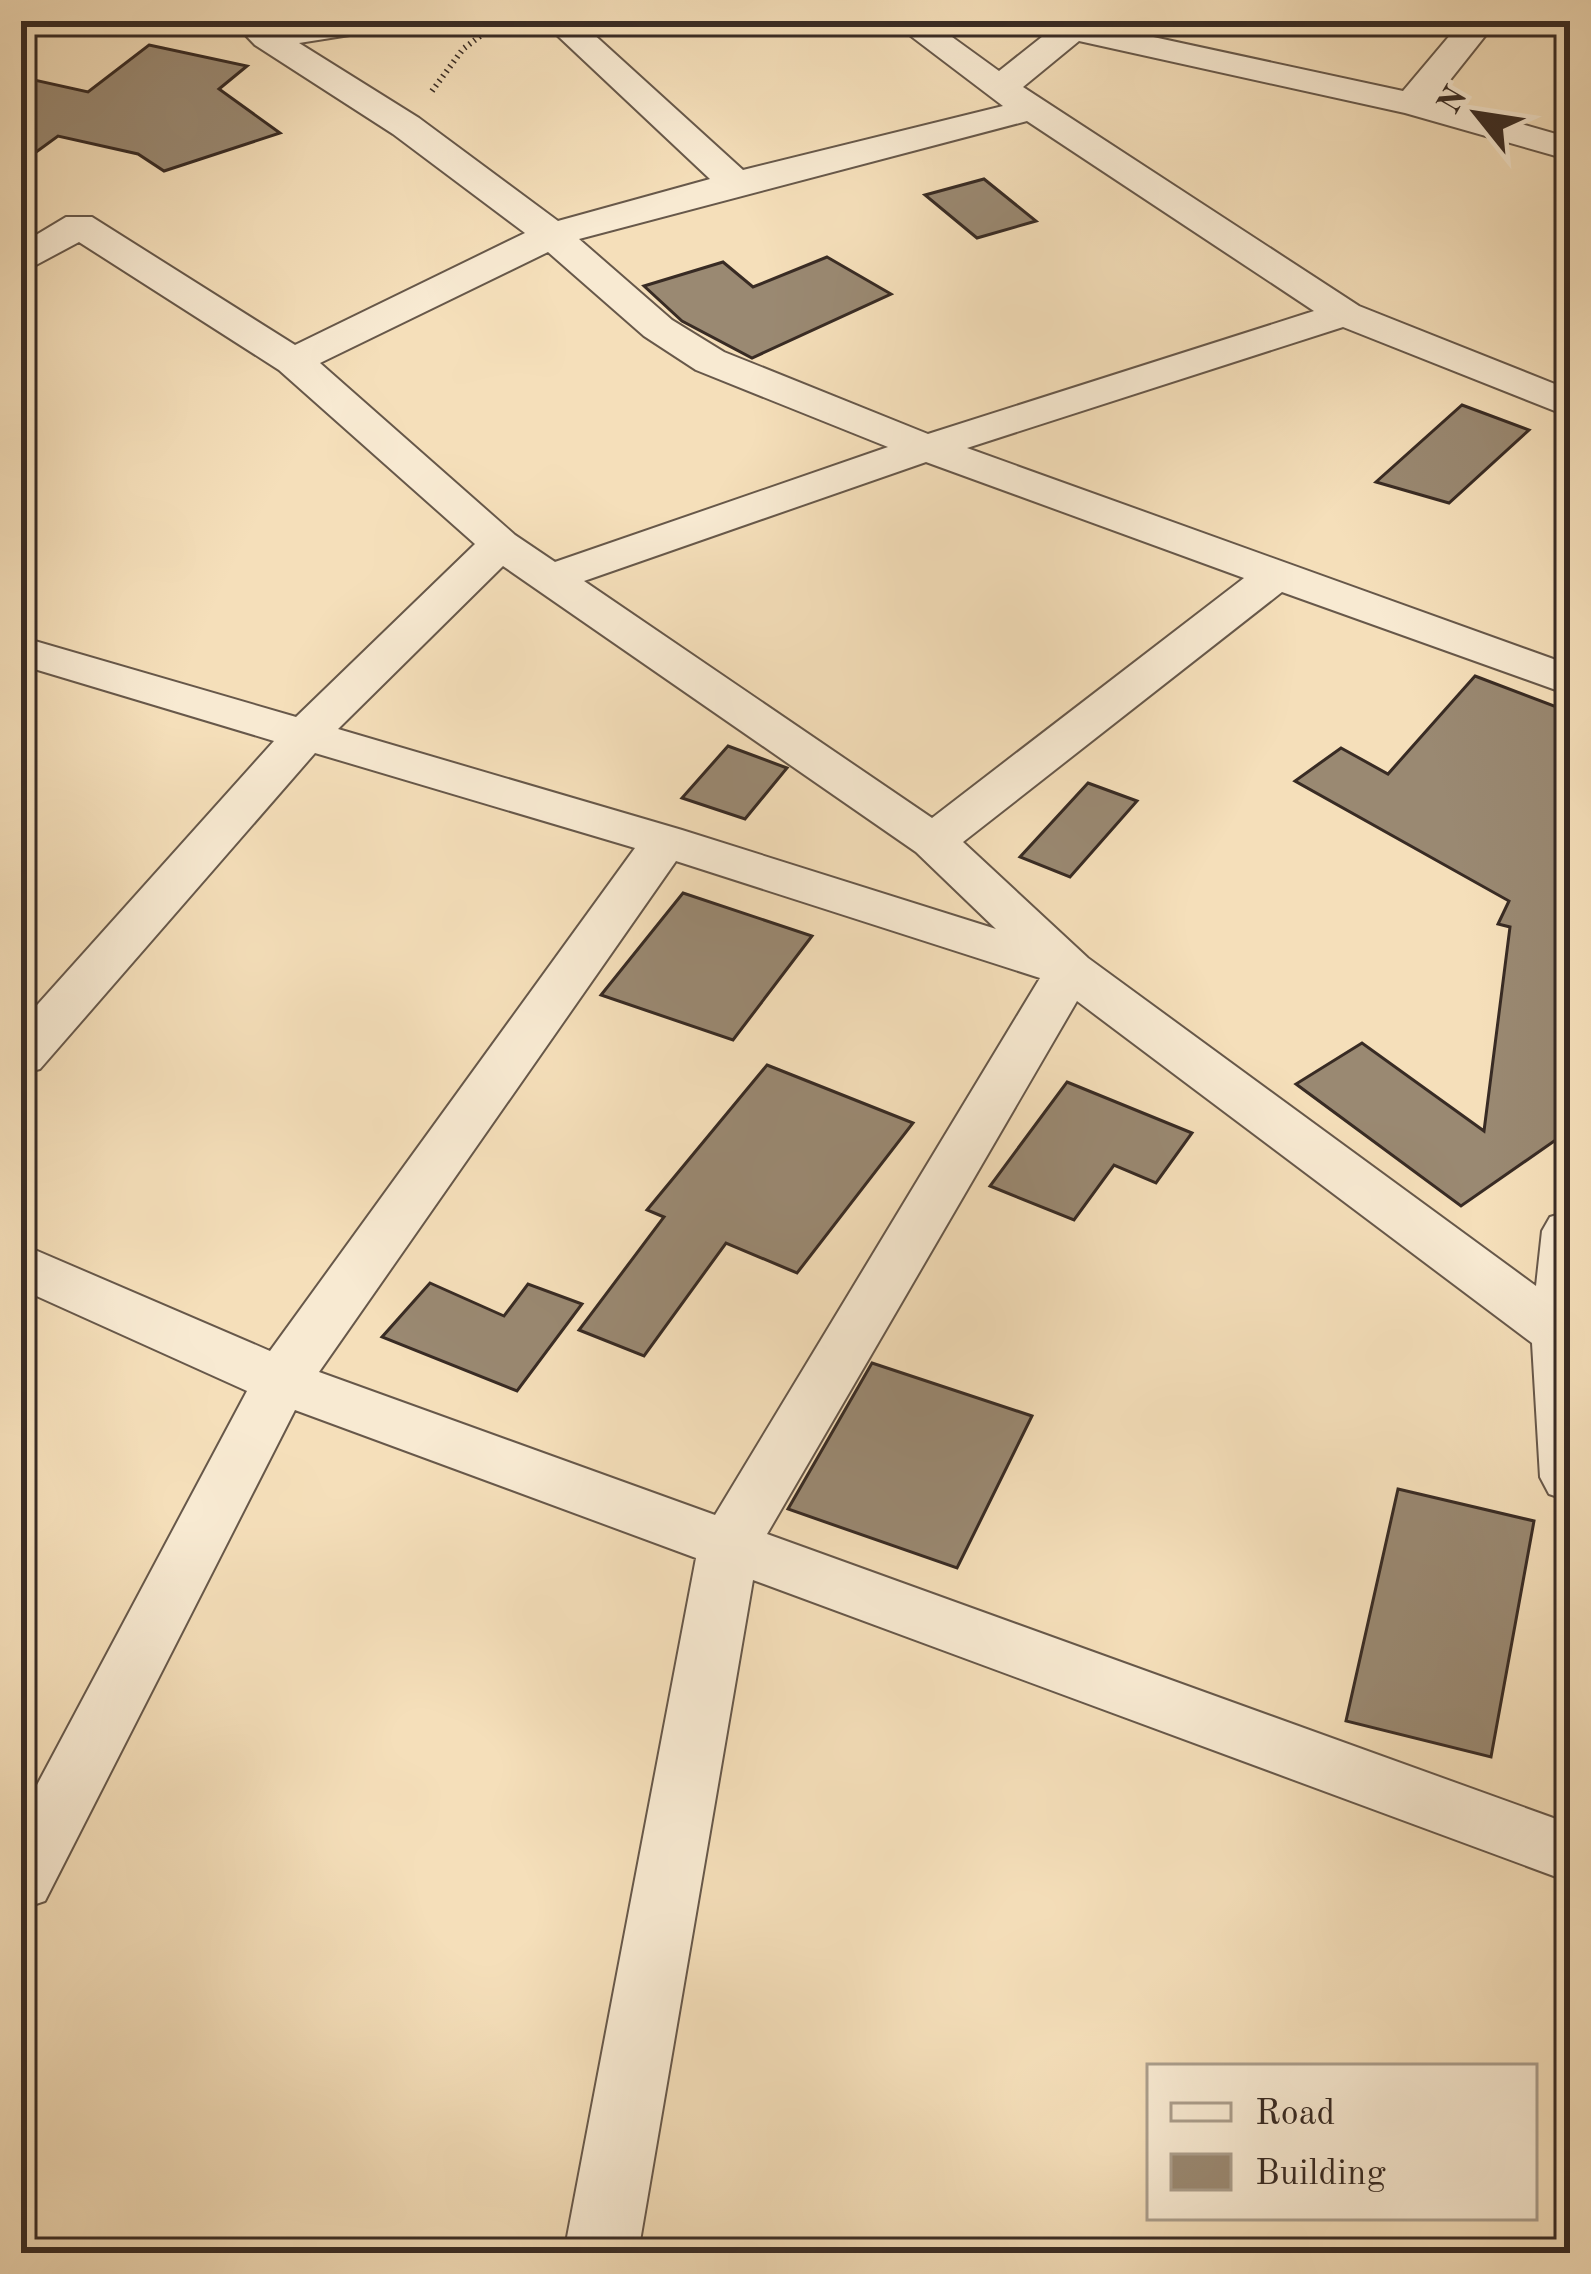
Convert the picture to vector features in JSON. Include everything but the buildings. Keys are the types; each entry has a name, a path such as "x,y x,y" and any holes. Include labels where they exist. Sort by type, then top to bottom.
{"street":[{"path":"258,29 375,21"},
{"path":"559,21 736,183"},
{"path":"908,21 1000,88 1345,314 1570,405"},
{"path":"1412,104 1480,21"},
{"path":"1000,88 1079,26 1412,104 1570,149"},
{"path":"258,29 406,126 552,235 658,328 710,361 926,448 1570,681"},
{"path":"293,361 552,235 736,183 1033,109"},
{"path":"21,261 79,225 293,361 500,544 933,841 1070,970 1560,1334"},
{"path":"554,577 926,448 1345,314"},
{"path":"21,1056 304,736 500,544"},
{"path":"933,841 1275,576"},
{"path":"21,651 665,841 1070,970"},
{"path":"21,1880 281,1381 665,841"},
{"path":"601,2253 729,1544 1070,970"},
{"path":"1570,1231 1560,1334 1570,1477"},
{"path":"21,1265 281,1381 1570,1853"}],"path":[{"path":"406,126 464,49 500,21"}]}
